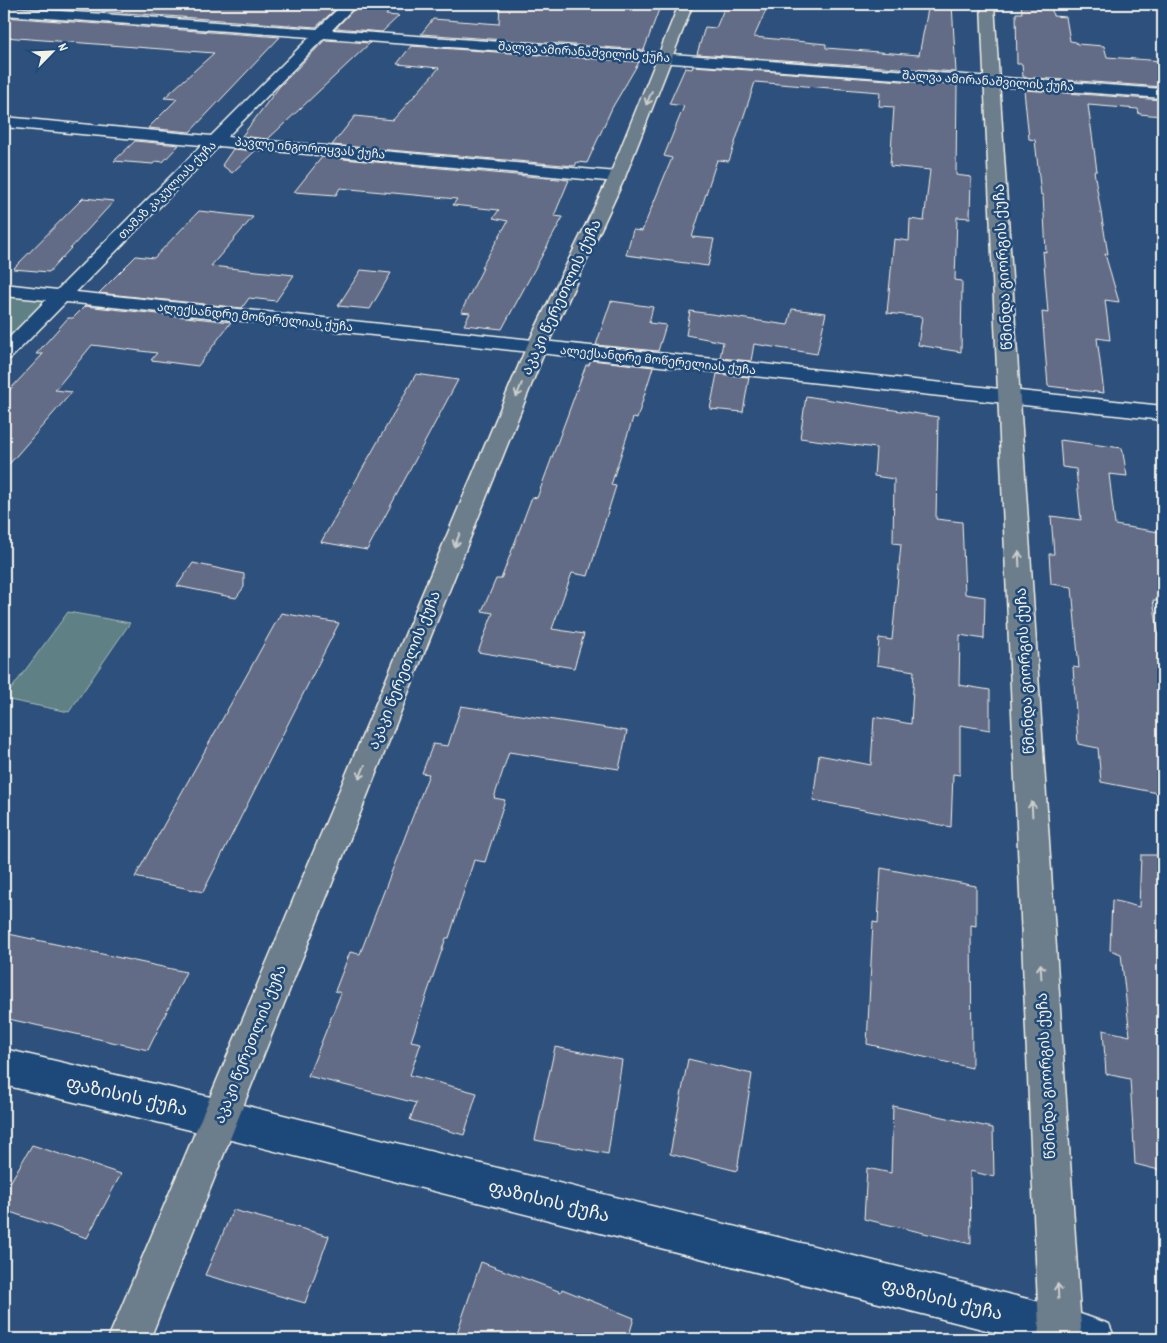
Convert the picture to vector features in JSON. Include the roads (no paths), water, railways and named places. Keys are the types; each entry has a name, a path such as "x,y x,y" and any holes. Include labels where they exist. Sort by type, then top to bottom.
{"main road":[{"name":"აკაკი წერეთლის ქუჩა","path":"129,1339 536,348 617,177 686,4"},
{"name":"წმინდა გიორგის ქუჩა","path":"988,4 1010,396 1070,1336"}],"street":[{"name":"თამაზ კაკულიას ქუჩა","path":"4,354 350,4"},
{"name":"შალვა ამირანაშვილის ქუჩა","path":"4,11 992,80 1163,94"},
{"name":"პავლე ინგოროყვას ქუჩა","path":"4,122 217,139 617,177"},
{"name":"ალექსანდრე მოწერელიას ქუჩა","path":"4,290 536,348 1010,396 1163,414"},
{"name":"ფაზისის ქუჩა","path":"4,1067 219,1118 1070,1336"}]}
